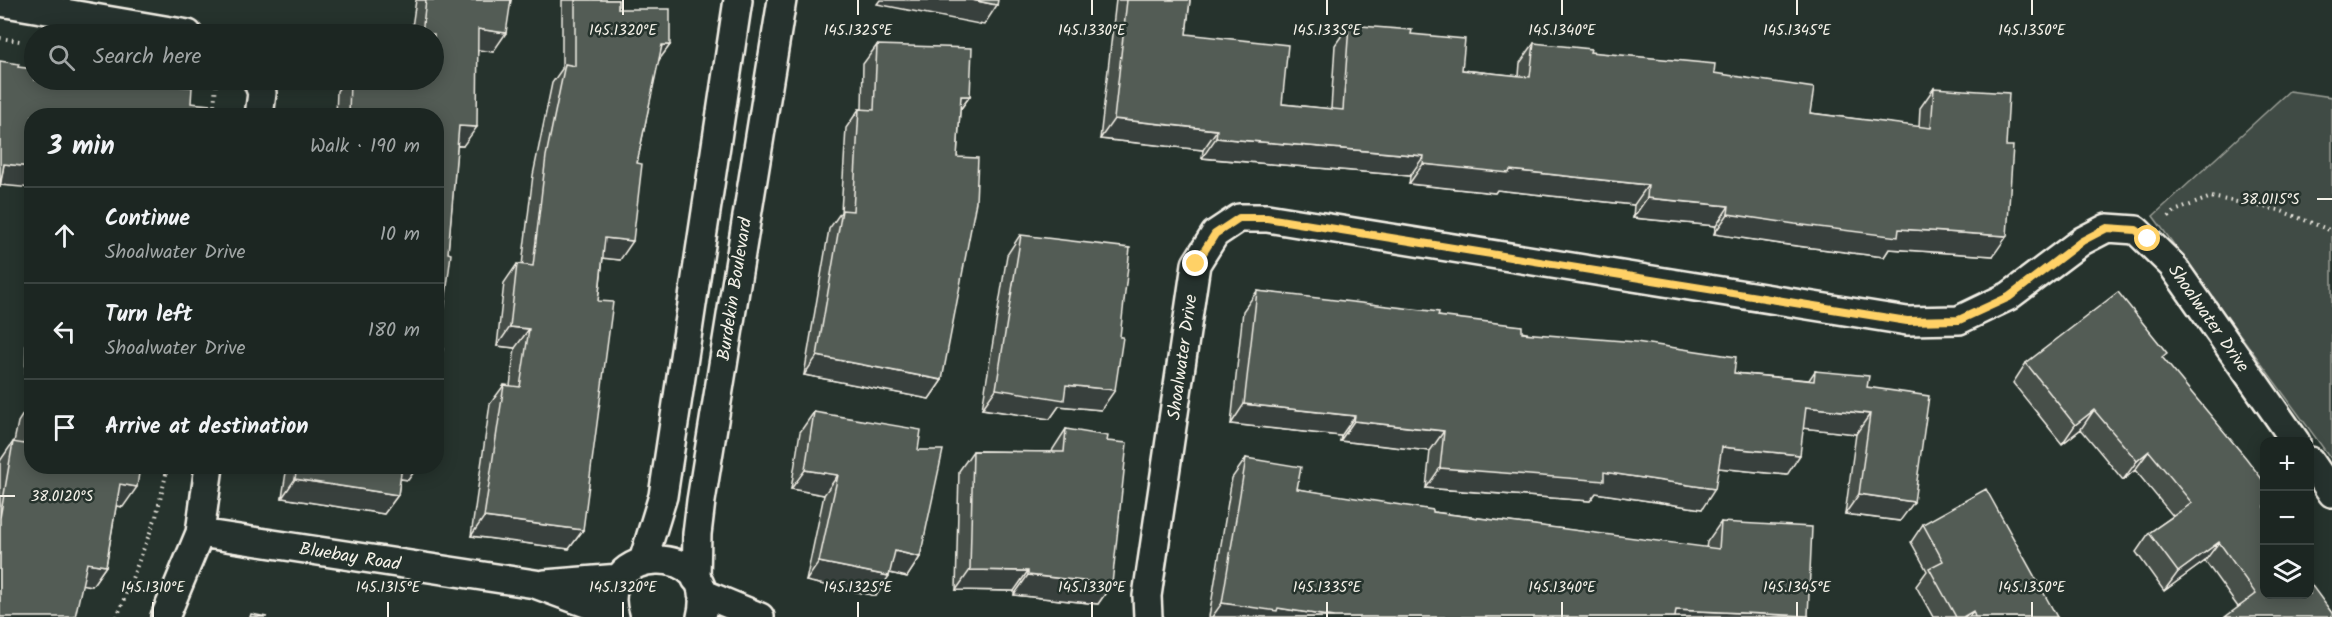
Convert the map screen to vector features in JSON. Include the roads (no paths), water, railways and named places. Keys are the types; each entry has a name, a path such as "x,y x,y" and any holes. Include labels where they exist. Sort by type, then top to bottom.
{"street":[{"path":"643,561 663,496 738,0"},
{"name":"Burdekin Boulevard","path":"700,596 697,534 701,501 782,0"},
{"path":"0,2 129,24"},
{"path":"260,108 261,90"},
{"name":"Shoalwater Drive","path":"1144,610 1196,264 1215,234 1239,218 1267,218 1907,321 1959,320 2009,297 2082,241 2107,228 2136,230 2148,239 2172,265 2293,437"},
{"path":"2314,467 2332,493"},
{"path":"165,617 200,533 208,474"},
{"name":"Bluebay Road","path":"200,533 535,584 620,578"},
{"path":"614,615 612,602 620,578 630,568 643,561 658,558 673,561 686,568 700,596 760,617"},
{"name":"Bluebay Road","path":"535,584 614,615"}]}
